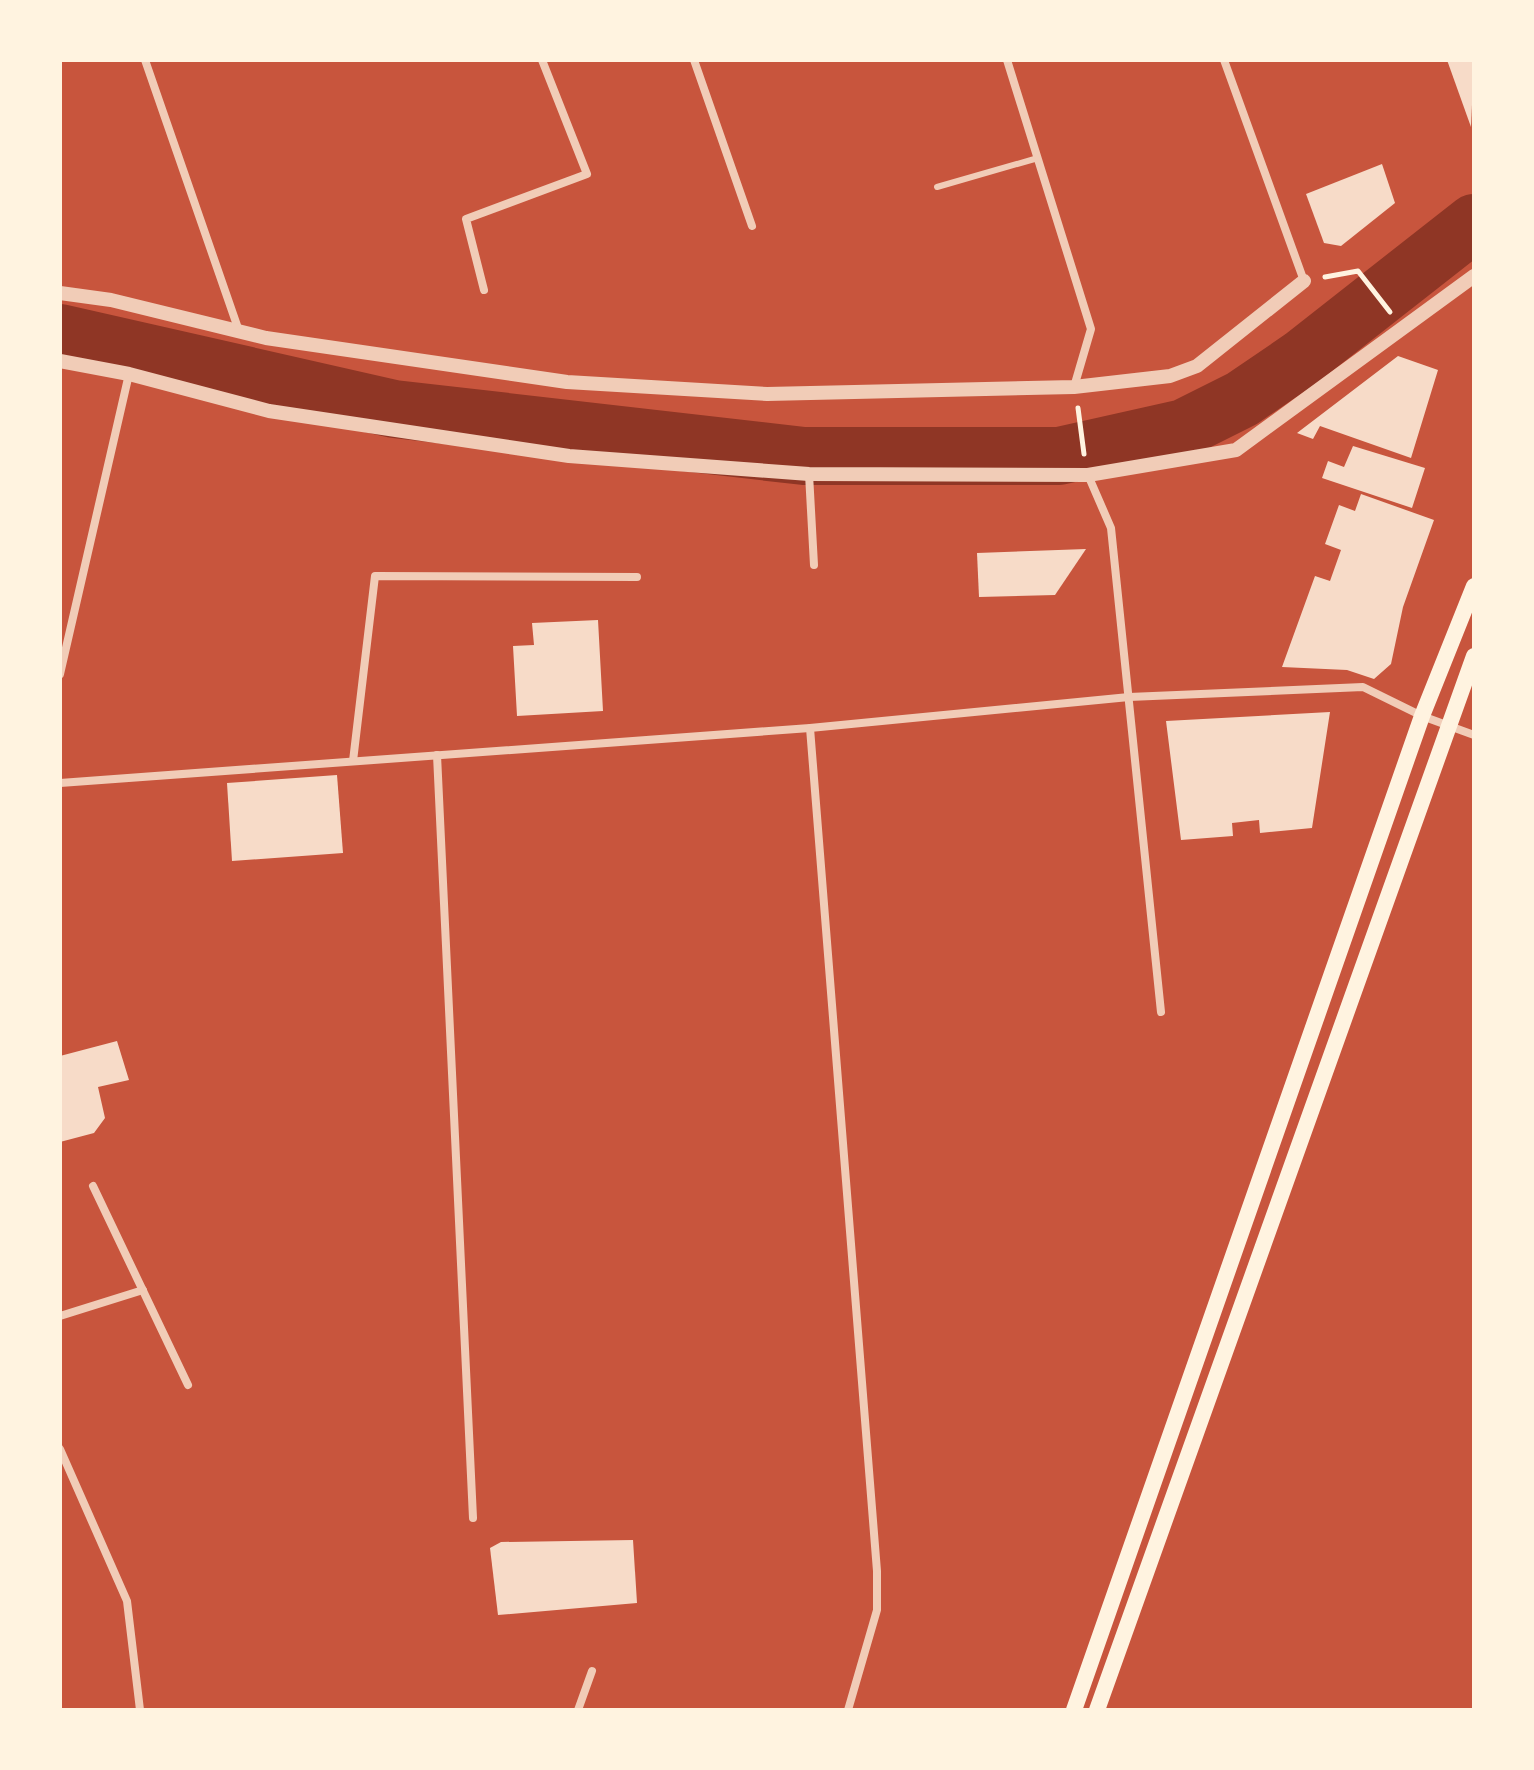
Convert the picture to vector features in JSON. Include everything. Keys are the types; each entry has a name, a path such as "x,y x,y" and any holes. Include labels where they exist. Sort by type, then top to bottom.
{"main road":[{"path":"1074,1710 1422,716 1474,586"},
{"path":"1097,1710 1474,656"}],"street":[{"path":"145,60 239,332"},
{"path":"484,290 466,219 587,174 542,60"},
{"path":"694,60 752,226"},
{"path":"1007,60 1091,329 1074,387"},
{"path":"60,293 111,300 239,332 567,382 767,394 1074,387 1182,374 1304,281 1224,60"},
{"path":"60,361 129,374 269,411 569,456 809,474 1088,475 1236,450 1474,276"},
{"path":"60,674 129,374"},
{"path":"809,474 814,565"},
{"path":"1088,475 1111,528 1161,1012"},
{"path":"353,761 375,576 637,577"},
{"path":"60,783 810,728 1129,697 1363,687 1422,716 1474,735"},
{"path":"810,728 877,1571 877,1610 848,1710"},
{"path":"437,755 473,1518"},
{"path":"93,1186 188,1385"},
{"path":"60,1316 143,1290"},
{"path":"60,1449 127,1601 140,1710"},
{"path":"578,1710 592,1671"}],"lane":[{"path":"937,187 1038,158"}],"path":[{"path":"1304,281 1358,271 1403,329"},
{"path":"1074,387 1088,475"}],"building":[{"path":"1447,60 1474,60 1471,127"},
{"path":"1382,164 1395,203 1341,246 1324,243 1306,194"},
{"path":"1398,356 1438,370 1411,458 1320,426 1313,439 1297,433"},
{"path":"1353,446 1425,468 1412,508 1322,478 1328,461 1344,467"},
{"path":"1361,494 1434,520 1403,607 1391,664 1374,679 1347,670 1282,667 1315,576 1330,581 1341,550 1325,544 1339,505 1355,511"},
{"path":"1086,549 1055,595 979,597 977,553"},
{"path":"598,620 603,711 517,716 513,646 534,645 532,623"},
{"path":"1330,712 1312,828 1260,833 1259,820 1232,823 1233,836 1181,840 1166,721"},
{"path":"337,775 343,853 232,861 227,783"},
{"path":"117,1041 129,1080 98,1087 105,1118 94,1133 60,1142 60,1056"},
{"path":"633,1540 637,1603 498,1615 490,1548 501,1542"}],"waterway":[{"path":"60,333 394,409 804,456 1059,456 1184,428 1242,399 1302,358 1474,223"}]}
